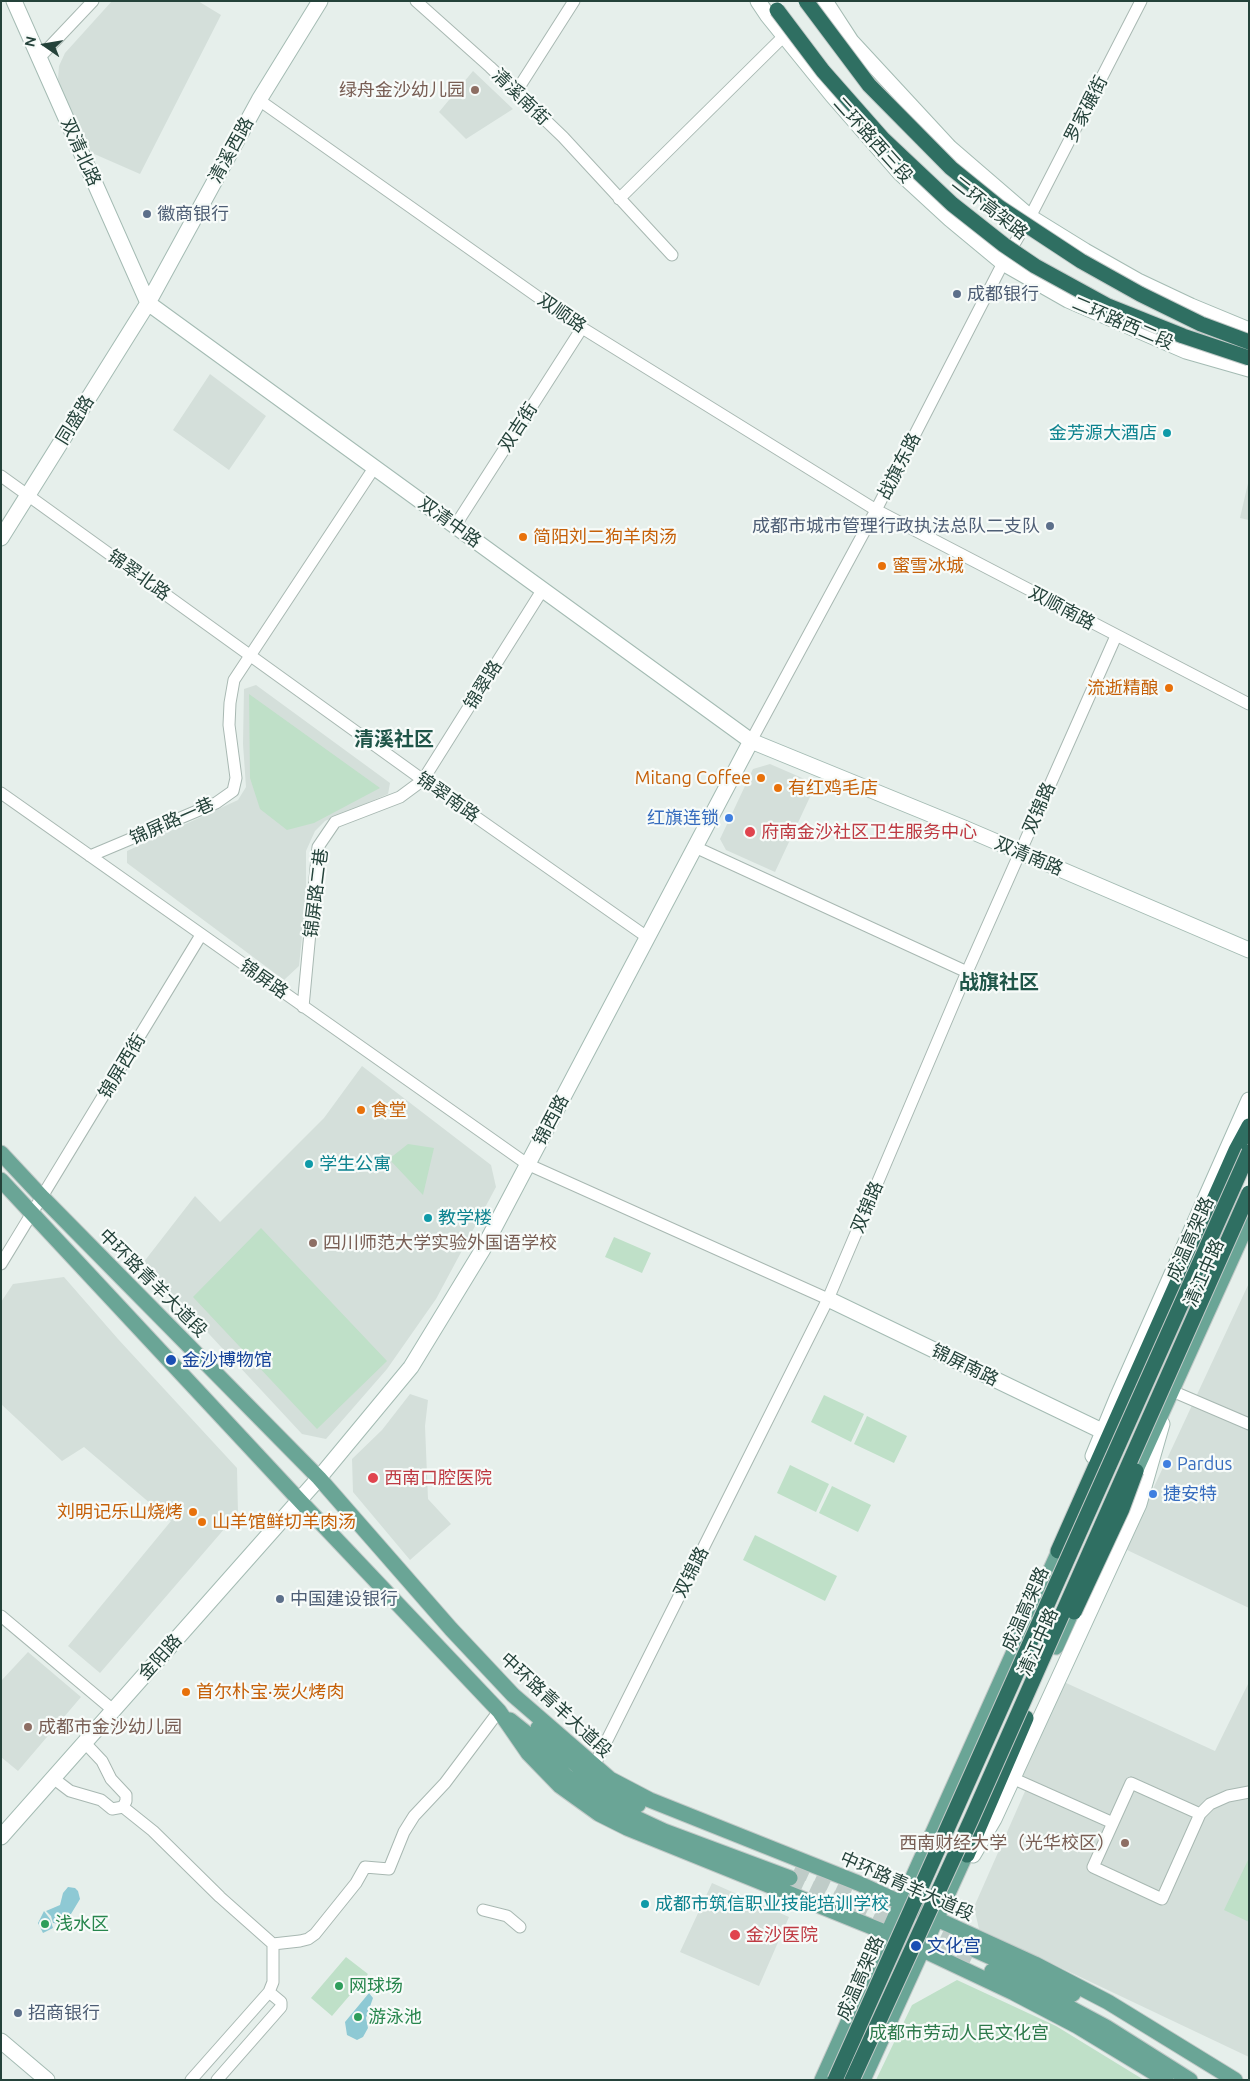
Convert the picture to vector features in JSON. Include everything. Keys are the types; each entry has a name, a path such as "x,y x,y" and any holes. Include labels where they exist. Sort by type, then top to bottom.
{"highway":[{"name":"二环高架路","path":"772,1 790,30 882,139 952,204 1004,244 1035,266 1108,306 1183,336 1249,358"},
{"name":"二环高架路","path":"806,1 869,84 945,162 999,207 1081,261 1155,302 1201,324 1249,342"},
{"path":"1058,1551 1105,1435 1236,1150 1249,1126"},
{"name":"成温高架路","path":"835,2080 1249,1152"},
{"name":"成温高架路","path":"852,2080 1168,1391 1249,1194"},
{"path":"967,1855 1026,1718 1122,1508 1168,1391"}],"main road":[{"name":"清江中路","path":"822,2080 1058,1551 1116,1436 1249,1136"},
{"name":"中环路青羊大道段","path":"1,1153 319,1478 451,1630 513,1695 610,1779 650,1800 858,1883 1035,1964 1084,1989 1156,2030 1235,2080"},
{"path":"1,1180 499,1711 525,1732 567,1777 604,1803 664,1832 792,1873 616,1795 592,1779 552,1743 530,1719 513,1695"},
{"name":"清江中路","path":"862,2080 967,1855 994,1783 1168,1391 1249,1220"},
{"path":"499,1711 528,1754 541,1768 560,1786 599,1814 627,1828 887,1933 1046,2010 1108,2044 1166,2080"},
{"path":"1190,2080 1106,2027 972,1956 1067,1991 1125,2023 1218,2080"}],"street":[{"name":"双清北路","path":"14,1 148,303"},
{"path":"39,58 93,1"},
{"name":"清溪西路","path":"148,303 259,100 320,1"},
{"name":"清溪南街","path":"416,1 563,137 672,255"},
{"path":"516,92 574,1"},
{"name":"二环路西三段","path":"758,1 832,96 900,173 950,219 1003,263"},
{"path":"825,1 851,41 950,148 1030,217 1138,281 1249,330"},
{"name":"罗家碾街","path":"1030,217 1141,1"},
{"path":"619,199 784,36"},
{"name":"双顺路","path":"259,100 582,328 876,510"},
{"name":"战旗东路","path":"752,741 876,510 1003,263 1030,217"},
{"name":"二环路西二段","path":"1003,263 1068,300 1186,351 1249,369"},
{"name":"双清中路","path":"148,303 752,741"},
{"name":"同盛路","path":"1,538 148,303"},
{"name":"双吉街","path":"455,526 582,328"},
{"path":"250,656 374,468"},
{"name":"锦翠北路","path":"1,476 250,656"},
{"name":"双顺南路","path":"876,510 1249,704"},
{"name":"锦翠路","path":"423,780 543,589"},
{"name":"双锦路","path":"594,1766 828,1299 1019,852 1116,636"},
{"name":"锦翠南路","path":"250,656 647,937"},
{"name":"锦屏路一巷","path":"90,856 216,803 233,791 236,778 229,726 230,703 234,680 250,656"},
{"name":"锦西路","path":"319,1478 411,1367 483,1249 752,741"},
{"name":"双清南路","path":"752,741 964,828 1249,950"},
{"name":"锦屏路二巷","path":"303,1007 318,847 336,822 400,797 423,780"},
{"name":"锦屏路","path":"1,793 527,1164 828,1299"},
{"path":"695,847 967,972"},
{"name":"锦屏西街","path":"1,1264 43,1198 201,935"},
{"name":"清江中路","path":"1105,1435 1249,1100"},
{"name":"锦屏南路","path":"828,1299 1105,1435"},
{"path":"945,1901 994,1819 1139,1504 1168,1391 1249,1424"},
{"name":"金阳路","path":"1,1837 319,1478"},
{"path":"1,1616 113,1710"},
{"path":"123,1806 153,1830 220,1897 273,1944 300,1941 312,1937 356,1883 365,1867 389,1869 410,1820 440,1789 499,1711"},
{"path":"53,1778 70,1791 101,1800 112,1809 116,1810 123,1806 126,1801 126,1795 111,1779 102,1761 85,1743"},
{"path":"1012,1778 1113,1823"},
{"path":"1200,1814 1131,1783 1093,1867 1162,1899 1200,1814 1210,1804 1228,1796 1249,1792"},
{"path":"483,1910 507,1916 520,1927"},
{"path":"191,2080 269,1992 273,1982 273,1944"},
{"path":"217,2080 281,2007 281,2002 269,1992"},
{"path":"1,2041 47,2080"}],"shaded area":[{"path":"112,1 198,1 221,15 140,174 92,153 70,116 58,79 59,66 65,53"},
{"name":"绿舟金沙幼儿园","path":"473,71 513,109 466,139 439,112"},
{"path":"210,374 266,416 229,470 173,430"},
{"path":"1249,479 1249,520 1240,518"},
{"path":"256,685 390,783 388,794 325,821 315,831 306,851 306,897 299,966 284,980 127,863 127,851 238,800 246,787 243,744 244,689"},
{"path":"770,764 816,784 775,872 726,850 720,839 753,769"},
{"name":"四川师范大学实验外国语学校","path":"362,1066 491,1165 496,1187 436,1299 387,1369 326,1439 302,1434 143,1263 195,1196 220,1222 324,1118"},
{"path":"64,1277 118,1339 237,1468 238,1513 100,1673 68,1646 171,1521 84,1447 62,1461 1,1404 1,1302 13,1284"},
{"path":"1249,1283 1249,1608 1125,1549"},
{"path":"410,1394 428,1400 425,1426 428,1499 451,1524 410,1560 353,1492 352,1459 382,1430"},
{"name":"成都市金沙幼儿园","path":"28,1652 81,1697 18,1771 1,1757 1,1681"},
{"name":"西南财经大学（光华校区）","path":"1064,1682 1215,1751 1249,1682 1249,2057 979,1929 974,1907 1030,1780 1021,1776"},
{"name":"金沙医院","path":"712,1883 789,1917 759,1986 680,1952"}],"green space":[{"path":"249,694 380,788 314,823 287,830 260,809 250,778"},
{"path":"408,1144 434,1148 423,1195 389,1159"},
{"path":"261,1228 387,1361 317,1429 193,1297"},
{"path":"614,1237 651,1253 642,1273 605,1257"},
{"path":"824,1395 864,1414 851,1442 811,1422"},
{"path":"867,1416 907,1436 894,1463 854,1444"},
{"path":"790,1465 829,1484 816,1512 777,1493"},
{"path":"832,1486 871,1505 858,1532 819,1513"},
{"path":"755,1535 837,1576 825,1601 743,1560"},
{"path":"1249,1858 1249,1922 1224,1910"},
{"name":"网球场","path":"346,1957 368,1974 332,2016 311,1998"},
{"name":"成都市劳动人民文化宫","path":"957,1980 1056,2026 1144,2080 876,2080 912,2005"}],"water":[{"path":"68,1887 75,1888 78,1891 80,1899 71,1914 60,1924 53,1923 51,1916 46,1911 60,1905 63,1893"},
{"path":"44,1911 50,1919 53,1928 43,1933 38,1923"},
{"name":"游泳池","path":"369,1993 373,1998 366,2018 368,2028 363,2037 357,2040 347,2035 345,2022"}],"tunnel":[{"path":"795,1868 975,1950"},
{"path":"790,1878 970,1962"}],"place":[{"name":"绿舟金沙幼儿园","path":"475,90"},
{"name":"徽商银行","path":"147,214"},
{"name":"成都银行","path":"957,294"},
{"name":"金芳源大酒店","path":"1167,433"},
{"name":"成都市城市管理行政执法总队二支队","path":"1050,526"},
{"name":"简阳刘二狗羊肉汤","path":"523,537"},
{"name":"蜜雪冰城","path":"882,566"},
{"name":"流逝精酿","path":"1169,688"},
{"name":"Mitang Coffee","path":"761,778"},
{"name":"有红鸡毛店","path":"778,788"},
{"name":"红旗连锁","path":"729,818"},
{"name":"府南金沙社区卫生服务中心","path":"750,832"},
{"name":"食堂","path":"361,1110"},
{"name":"学生公寓","path":"309,1164"},
{"name":"教学楼","path":"428,1218"},
{"name":"四川师范大学实验外国语学校","path":"313,1243"},
{"name":"金沙博物馆","path":"171,1360"},
{"name":"Pardus","path":"1167,1464"},
{"name":"西南口腔医院","path":"373,1478"},
{"name":"捷安特","path":"1153,1494"},
{"name":"刘明记乐山烧烤","path":"193,1512"},
{"name":"山羊馆鲜切羊肉汤","path":"202,1522"},
{"name":"中国建设银行","path":"280,1599"},
{"name":"首尔朴宝·炭火烤肉","path":"186,1692"},
{"name":"成都市金沙幼儿园","path":"28,1727"},
{"name":"西南财经大学（光华校区）","path":"1125,1843"},
{"name":"成都市筑信职业技能培训学校","path":"645,1904"},
{"name":"浅水区","path":"45,1924"},
{"name":"金沙医院","path":"735,1935"},
{"name":"文化宫","path":"916,1946"},
{"name":"网球场","path":"339,1986"},
{"name":"招商银行","path":"18,2013"},
{"name":"游泳池","path":"358,2017"}],"district":[{"name":"清溪社区","path":"394,739"},
{"name":"战旗社区","path":"999,982"}]}
